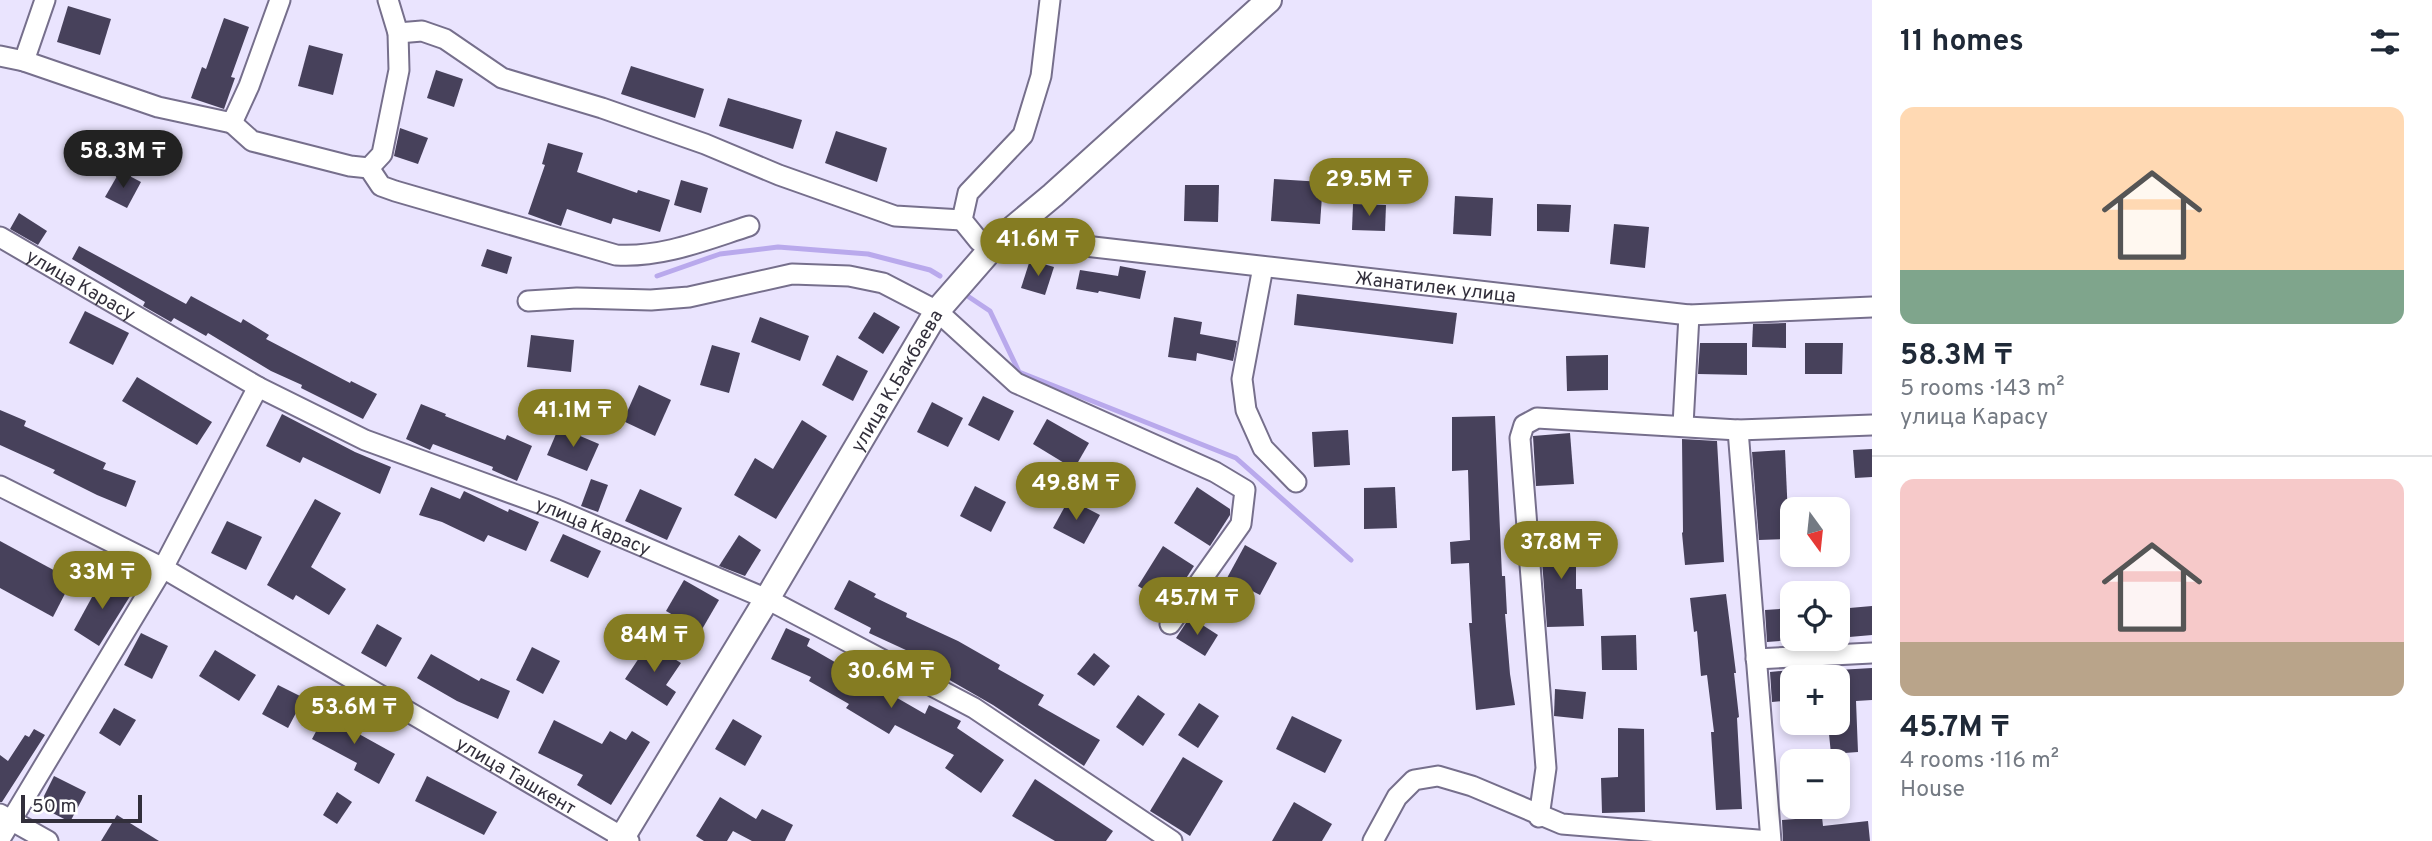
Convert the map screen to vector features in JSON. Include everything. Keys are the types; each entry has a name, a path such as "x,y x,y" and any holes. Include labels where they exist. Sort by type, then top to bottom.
{"street":[{"path":"24,61 45,0"},
{"path":"232,123 249,86 280,0"},
{"path":"369,168 382,154 398,70 398,33 388,0"},
{"path":"398,33 422,31 445,39 502,78 602,107 895,216 962,220 968,193 1023,135 1041,76 1049,0"},
{"name":"улица К.Бакбаева","path":"623,840 937,311 999,240 1053,195 1269,0"},
{"path":"0,56 24,61 158,107 232,123 252,141 350,166 369,168"},
{"path":"369,168 381,186 395,191 616,255 639,257 668,251 749,226"},
{"name":"Жанатилек улица","path":"962,220 979,241 1032,240 1689,315 1872,307"},
{"name":"улица Карасу","path":"0,237 258,387 365,440 555,509 767,599 974,708 1172,841"},
{"path":"1262,267 1242,379 1246,410 1263,449 1296,482"},
{"path":"528,300 651,300 689,297 792,274 820,273 883,283 937,311 1016,383 1215,472 1245,490 1241,524 1170,624"},
{"path":"1684,425 1689,315"},
{"path":"0,839 6,817 163,568 258,387"},
{"path":"1539,817 1546,768 1520,438 1524,425 1537,418 1738,430 1872,425"},
{"path":"1373,841 1397,797 1414,779 1438,776 1472,786 1539,817 1562,824 1771,841 1738,430"},
{"name":"улица Ташкент","path":"0,486 163,568 623,840"},
{"path":"1756,659 1872,653"},
{"path":"6,817 48,841"}],"building":[{"path":"68,6 111,19 100,55 57,42"},
{"path":"224,18 249,27 231,77 235,78 224,109 191,98 202,67 206,69"},
{"path":"309,45 343,54 333,95 298,86"},
{"path":"631,66 704,89 695,118 621,94"},
{"path":"436,70 463,79 454,107 427,98"},
{"path":"728,98 802,120 793,149 719,126"},
{"path":"400,128 428,138 418,164 394,156"},
{"path":"836,131 887,148 877,182 825,163"},
{"path":"548,143 583,153 577,172 637,193 638,190 670,200 660,232 613,218 611,224 567,209 561,226 528,214 545,165 542,164"},
{"path":"120,171 141,182 127,208 105,197"},
{"path":"1274,179 1323,182 1320,224 1271,221"},
{"path":"681,180 708,188 701,213 674,205"},
{"path":"1185,185 1219,185 1218,222 1184,221"},
{"path":"1455,196 1493,198 1491,236 1453,234"},
{"path":"1353,204 1386,205 1385,231 1352,230"},
{"path":"1537,204 1571,205 1569,232 1537,231"},
{"path":"19,213 47,231 38,245 10,229"},
{"path":"1614,224 1649,227 1645,268 1610,264"},
{"path":"79,246 186,304 191,296 241,323 243,319 269,335 266,339 350,383 351,381 377,394 363,419 301,388 302,385 271,371 208,333 206,336 174,318 171,322 143,306 145,302 72,259"},
{"path":"487,249 512,257 507,274 481,266"},
{"path":"1030,260 1054,267 1045,295 1021,288"},
{"path":"1120,266 1146,271 1140,299 1076,289 1080,270 1118,276"},
{"path":"1297,294 1457,313 1453,344 1294,325"},
{"path":"85,311 129,333 113,365 69,343"},
{"path":"874,312 900,327 883,354 858,338"},
{"path":"760,317 809,336 800,361 751,342"},
{"path":"1174,317 1202,322 1200,334 1237,341 1233,361 1197,353 1196,361 1168,357"},
{"path":"1786,323 1786,348 1752,347 1753,324"},
{"path":"531,335 574,340 571,372 527,367"},
{"path":"1700,343 1747,343 1747,375 1698,374"},
{"path":"1805,343 1843,343 1842,374 1805,374"},
{"path":"712,345 740,353 729,393 700,385"},
{"path":"837,355 868,371 853,401 822,385"},
{"path":"1608,355 1608,390 1567,391 1566,356"},
{"path":"137,377 212,422 197,445 122,401"},
{"path":"639,385 671,400 655,436 623,421"},
{"path":"983,396 1014,411 999,441 968,425"},
{"path":"932,402 963,418 948,447 917,432"},
{"path":"421,404 505,440 507,435 532,446 517,481 492,470 493,467 433,444 430,450 406,439"},
{"path":"0,410 26,421 24,426 106,463 103,469 136,481 126,507 0,445"},
{"path":"282,414 355,452 391,467 380,494 303,457 300,463 266,446"},
{"path":"1495,416 1502,576 1505,576 1505,614 1515,705 1476,710 1469,623 1472,623 1469,563 1451,564 1450,542 1470,540 1468,470 1452,471 1452,417"},
{"path":"1047,419 1089,443 1074,469 1033,444"},
{"path":"802,420 827,436 776,519 734,495 755,458 773,469"},
{"path":"559,427 599,444 587,471 547,455"},
{"path":"1348,430 1350,465 1314,467 1312,432"},
{"path":"1570,433 1574,484 1536,486 1533,436"},
{"path":"1682,439 1717,441 1724,562 1685,565 1682,533"},
{"path":"1872,449 1872,477 1855,478 1853,450"},
{"path":"1785,450 1787,497 1780,497 1780,539 1759,540 1752,452"},
{"path":"591,479 608,485 598,512 581,506"},
{"path":"975,486 1006,502 991,532 960,516"},
{"path":"431,487 460,499 464,491 508,512 509,509 539,522 526,551 488,535 484,542 442,522 419,515"},
{"path":"1197,487 1230,509 1230,515 1210,546 1174,523"},
{"path":"1395,487 1397,528 1364,529 1364,488"},
{"path":"640,489 682,508 667,540 625,521"},
{"path":"315,499 341,513 311,567 346,589 329,615 296,595 293,600 267,585"},
{"path":"1069,499 1100,515 1084,544 1053,528"},
{"path":"227,521 262,537 246,570 211,553"},
{"path":"563,534 601,551 588,578 550,561"},
{"path":"1540,534 1576,534 1576,589 1582,589 1584,626 1547,627"},
{"path":"739,535 761,550 745,576 719,566"},
{"path":"0,541 72,580 53,617 0,588"},
{"path":"1245,545 1277,563 1260,595 1227,578"},
{"path":"1163,546 1194,566 1169,605 1138,586"},
{"path":"103,577 132,593 99,646 74,630"},
{"path":"684,580 719,600 701,631 666,611"},
{"path":"849,580 876,594 874,597 907,613 906,617 958,641 1000,665 998,669 1044,695 1038,705 1100,740 1084,766 993,705 939,674 941,671 906,655 908,651 869,633 871,628 834,609"},
{"path":"1726,594 1736,673 1742,809 1716,810 1711,732 1714,732 1707,675 1701,676 1697,631 1694,632 1690,598"},
{"path":"1872,606 1872,635 1850,637 1850,608"},
{"path":"1780,609 1780,641 1767,642 1765,610"},
{"path":"1190,617 1218,635 1205,656 1176,638"},
{"path":"377,624 402,638 386,667 361,653"},
{"path":"786,628 810,639 807,646 925,714 929,705 961,721 957,728 1004,760 981,793 945,768 954,755 895,725 889,734 846,708 849,704 809,681 811,677 771,659"},
{"path":"141,633 168,646 152,679 124,665"},
{"path":"1636,635 1637,670 1602,670 1601,636"},
{"path":"649,643 681,663 666,685 676,692 667,706 625,679"},
{"path":"532,647 560,661 543,694 516,680"},
{"path":"215,650 256,675 239,701 199,676"},
{"path":"1094,653 1110,666 1094,686 1077,674"},
{"path":"431,654 479,681 481,678 510,691 498,719 457,701 417,678"},
{"path":"1872,668 1872,700 1856,701 1858,752 1850,753 1850,749 1830,749 1829,735 1850,735 1850,669"},
{"path":"1780,671 1780,701 1772,702 1770,672"},
{"path":"278,685 304,698 288,728 262,714"},
{"path":"1555,689 1586,692 1583,719 1554,716"},
{"path":"1138,695 1165,714 1143,746 1116,727"},
{"path":"1199,703 1219,716 1198,748 1178,735"},
{"path":"114,708 136,720 120,746 99,733"},
{"path":"328,709 354,723 350,729 395,754 379,784 354,770 357,763 312,739"},
{"path":"1292,716 1342,740 1325,773 1276,749"},
{"path":"733,719 762,736 745,766 715,749"},
{"path":"554,720 602,744 610,731 626,740 632,731 650,742 611,805 577,785 583,775 538,753"},
{"path":"1618,728 1644,729 1645,812 1602,813 1601,778 1618,777"},
{"path":"34,729 45,735 0,802 0,755 8,761 25,735 29,737"},
{"path":"1183,757 1223,781 1190,836 1150,811"},
{"path":"54,776 86,792 70,822 39,806"},
{"path":"427,776 497,812 484,835 415,801"},
{"path":"1035,779 1113,831 1106,841 1055,841 1012,816"},
{"path":"337,792 352,802 337,824 323,815"},
{"path":"720,797 756,819 762,809 793,825 785,841 752,841 733,831 727,841 704,841 696,836"},
{"path":"1294,802 1332,824 1322,841 1272,841"},
{"path":"117,815 159,841 101,841"},
{"path":"1822,819 1823,826 1868,821 1870,841 1783,841 1782,820"}],"waterway":[{"path":"657,276 720,254 778,247 868,254 930,270 940,276"},
{"path":"969,297 990,311 1019,372 1236,458 1351,560"}]}
